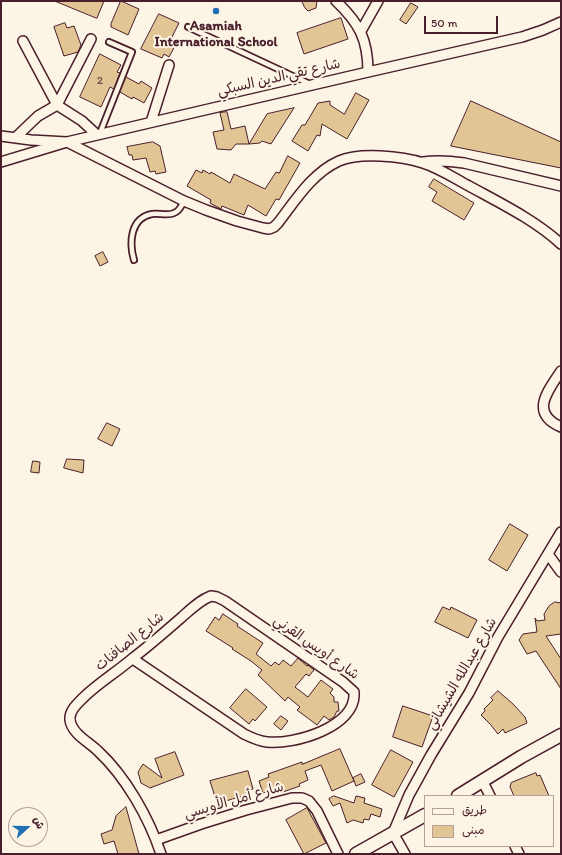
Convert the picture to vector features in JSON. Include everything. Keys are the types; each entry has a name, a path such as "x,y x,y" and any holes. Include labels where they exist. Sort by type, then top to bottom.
{"street":[{"path":"336,1 361,31 366,46 368,72"},
{"path":"361,31 378,1"},
{"name":"شارع تقي الدين السبكي","path":"1,136 67,142 522,37 561,22"},
{"path":"15,138 38,116 57,105 91,39"},
{"path":"23,41 57,105 82,121 98,134"},
{"path":"151,122 169,65"},
{"path":"1,162 67,142 184,201 254,226 269,229 278,223 313,179 340,160 361,156 393,158 422,163 458,180 506,206 561,244"},
{"path":"422,163 433,161 454,162 561,186"},
{"path":"561,371 547,392 543,408 548,419 561,427"},
{"name":"شارع عبدالله الشيشاني","path":"393,833 409,795 431,755 469,693 498,637 561,532"},
{"path":"548,554 561,572"},
{"name":"شارع الصافنات","path":"156,840 125,784 99,752 79,735 72,726 70,714 84,697 133,659 205,598 211,596 217,597"},
{"name":"شارع أويس القرني","path":"133,659 221,719 256,740 283,742 321,732 331,726 351,709 355,700 354,692 349,687 217,597"},
{"path":"460,795 521,757 561,735"},
{"path":"483,782 490,795"},
{"name":"شارع أمل الأويسي","path":"156,840 246,810 292,798 302,798 309,801 317,811 338,854"},
{"path":"356,854 424,816"},
{"path":"393,833 405,854"},
{"path":"156,840 161,854"}],"lane":[{"path":"188,27 311,85"},
{"path":"98,134 132,52 109,42"},
{"path":"134,260 131,249 132,238 134,228 141,219 151,214 174,213 180,209 184,201"}],"building":[{"path":"55,1 104,1 97,18"},
{"path":"121,1 139,9 128,35 111,27"},
{"path":"302,1 317,1 316,8 308,11"},
{"path":"411,3 418,7 406,24 400,20"},
{"path":"159,14 179,23 170,41 176,44 169,57 164,54 162,58 141,49"},
{"path":"341,18 348,39 304,54 297,33"},
{"path":"65,23 67,28 74,26 81,45 78,52 64,56 54,27"},
{"path":"100,54 121,65 117,72 120,73 114,89 110,87 101,107 80,97"},
{"path":"126,77 139,84 141,81 152,88 144,103 133,97 132,99 120,92"},
{"path":"356,93 369,100 347,139 322,124 320,136 317,135 308,151 292,141 302,125 305,125 318,103 330,101 330,105 344,114"},
{"path":"471,101 561,142 561,168 451,146"},
{"path":"294,108 271,144 262,141 260,143 249,144 267,114"},
{"path":"227,112 231,129 245,126 249,144 236,144 231,150 217,149 213,132 224,130 220,113"},
{"path":"153,142 160,146 166,172 156,174 155,171 150,172 146,158 133,160 132,155 129,155 127,147"},
{"path":"288,156 300,163 279,200 276,199 266,216 248,205 244,215 222,206 221,209 210,203 211,200 187,186 196,170 202,173 203,170 210,174 211,172 230,183 234,174 265,189 276,172 279,173"},
{"path":"434,179 474,203 464,220 432,201 437,192 429,187"},
{"path":"103,252 108,262 100,266 95,256"},
{"path":"107,423 120,429 112,446 98,439"},
{"path":"67,459 84,460 83,473 64,468"},
{"path":"33,461 40,462 39,473 31,472"},
{"path":"510,524 528,535 507,571 489,560"},
{"path":"555,602 561,603 561,634 546,636 561,659 561,689 536,651 527,654 519,640 523,634 537,632 535,618 537,621 545,620 544,614 549,606"},
{"path":"443,607 450,610 451,607 477,620 468,638 435,622"},
{"path":"223,614 238,624 237,626 263,643 256,654 271,666 275,662 279,665 283,660 291,666 298,658 314,670 309,676 306,674 295,687 308,697 321,680 333,689 330,693 334,697 334,702 338,702 339,711 337,711 334,717 329,720 324,716 317,725 297,710 300,707 288,697 285,701 258,675 262,670 232,649 233,648 206,631 215,617 219,620"},
{"path":"246,689 267,707 255,721 253,719 249,724 230,708"},
{"path":"498,691 525,717 527,723 505,733 503,729 498,734 481,715 485,711 484,709 493,700 491,698"},
{"path":"403,706 433,716 422,747 393,737"},
{"path":"281,716 288,721 281,730 274,724"},
{"path":"340,749 354,781 332,791 321,765 305,771 308,780 299,784 300,786 283,792 282,788 274,791 273,789 263,793 259,781 269,777 268,774 302,762 302,764"},
{"path":"391,750 413,762 394,797 372,785"},
{"path":"175,752 184,775 150,788 141,783 138,772 143,764 162,778 155,759"},
{"path":"248,771 253,789 246,791 247,795 222,802 220,798 216,800 210,781"},
{"path":"536,773 537,776 540,775 549,795 514,795 510,787 511,783"},
{"path":"361,774 365,782 356,786 353,778"},
{"path":"334,796 354,803 356,796 365,798 364,803 382,809 380,817 371,814 369,820 364,819 363,823 353,820 347,823 340,803 333,806 329,799"},
{"path":"126,807 139,854 118,854 114,841 104,844 101,834 112,830 116,816"},
{"path":"307,808 326,843 304,854 286,820"}],"place":[{"name":"Asamiah International School","path":"216,11"}]}
